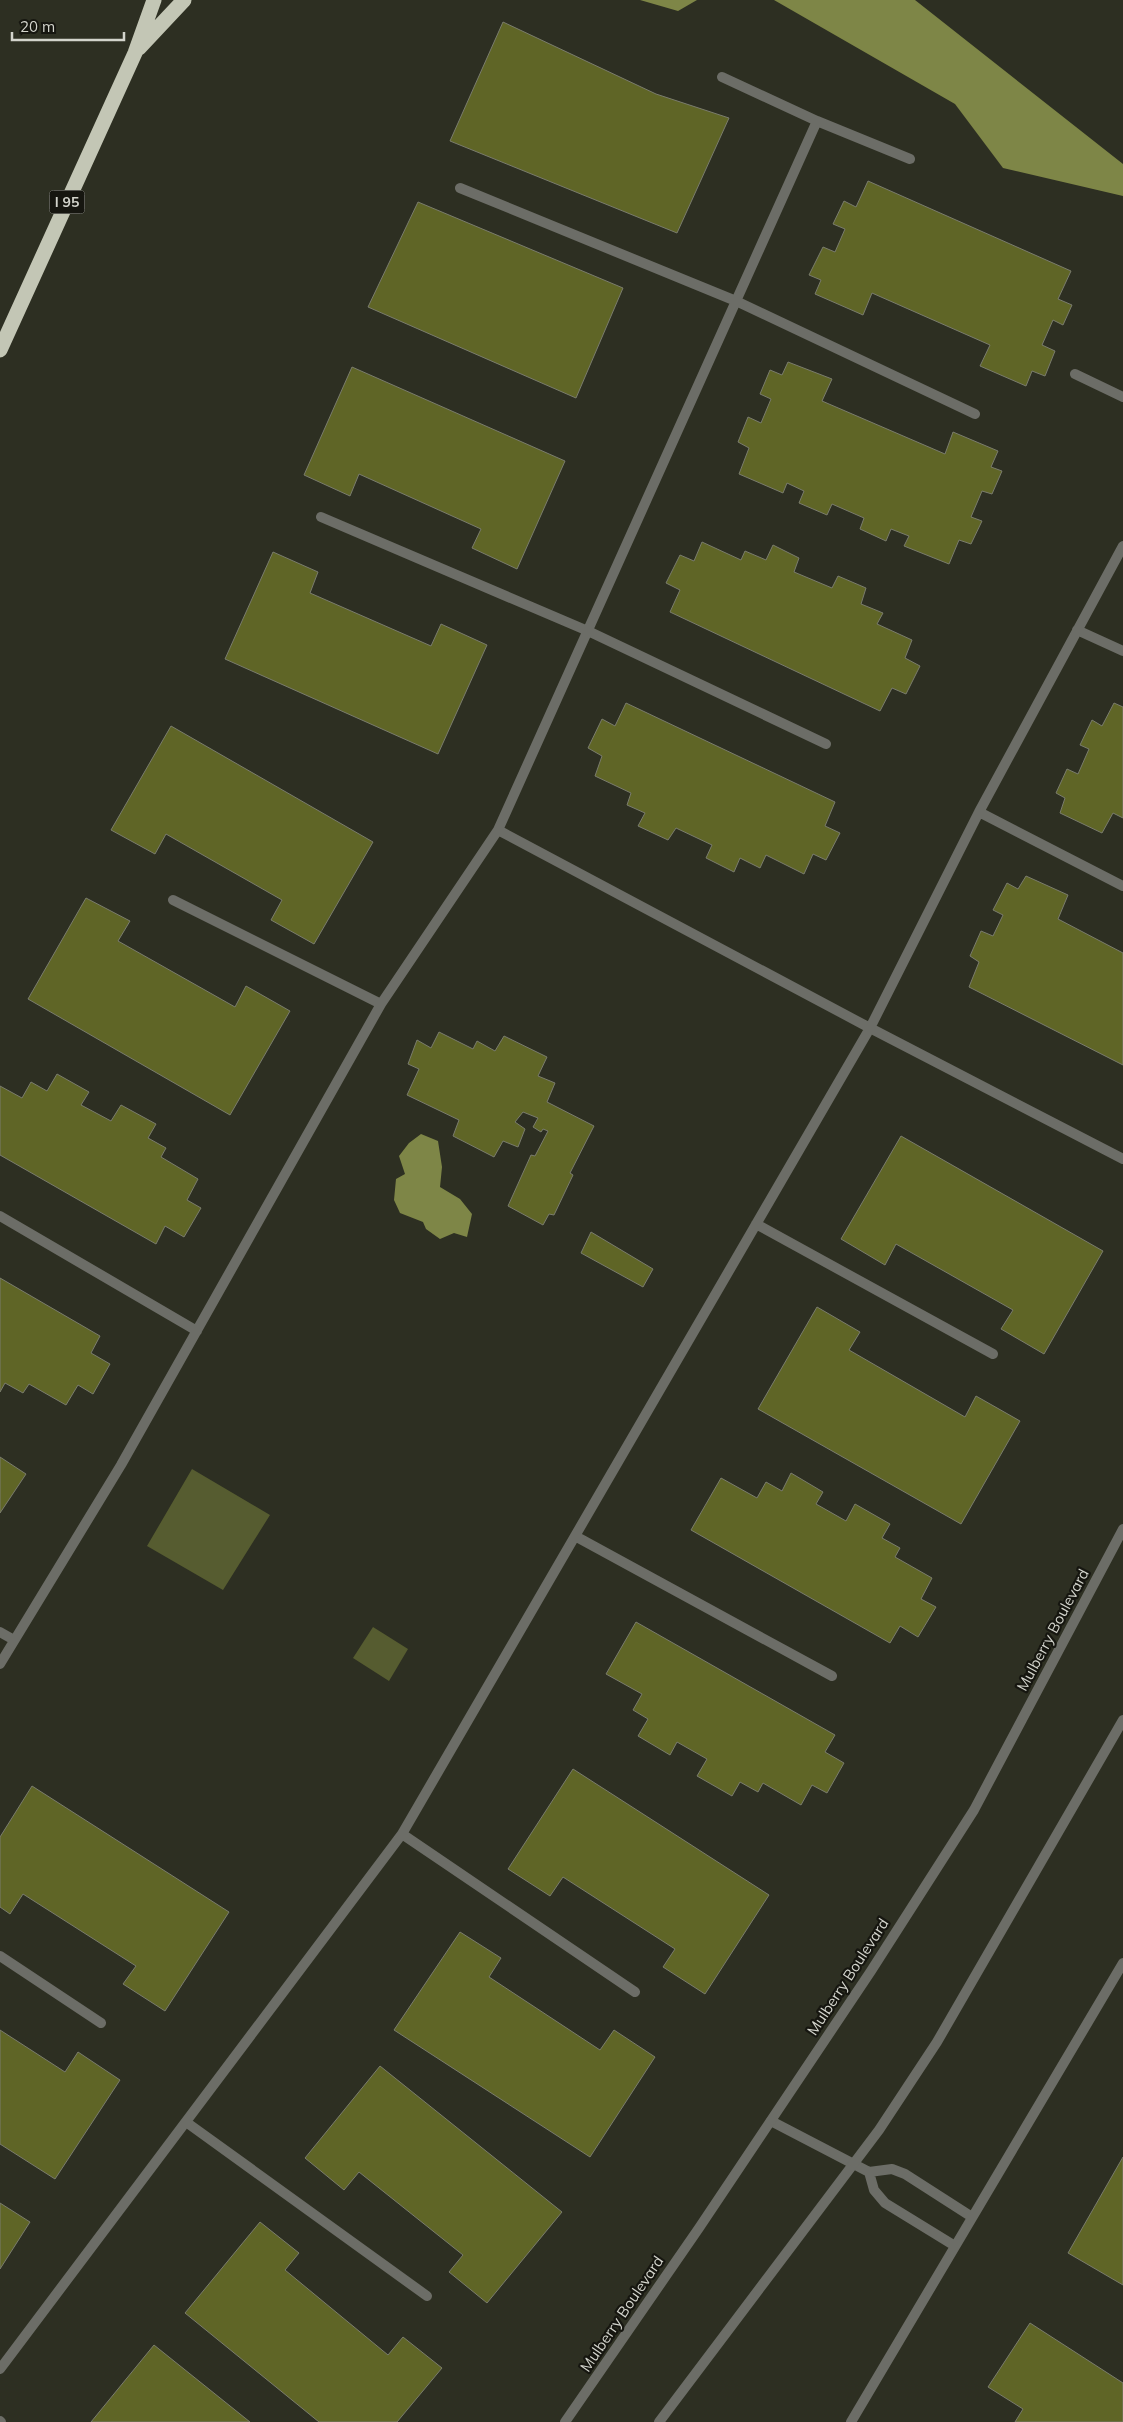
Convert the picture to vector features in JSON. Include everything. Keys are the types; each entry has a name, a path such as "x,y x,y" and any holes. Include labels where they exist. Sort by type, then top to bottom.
{"highway":[{"name":"I 95","path":"0,350 135,53 154,0"},
{"path":"135,53 184,0"}],"street":[{"path":"722,77 817,121 910,159"},
{"path":"0,1664 122,1465 381,1004 498,830 817,121"},
{"path":"460,188 736,301 975,414"},
{"path":"1075,374 1123,398"},
{"path":"321,517 588,631 826,744"},
{"path":"0,2369 402,1834 870,1028 979,812 1123,546"},
{"path":"1077,630 1123,651"},
{"path":"979,812 1123,886"},
{"path":"498,830 870,1028 1123,1158"},
{"path":"173,900 381,1004"},
{"path":"0,1216 197,1331"},
{"path":"756,1224 993,1354"},
{"name":"Mulberry Boulevard","path":"564,2422 599,2374 771,2121 871,1971 974,1810 1123,1529"},
{"path":"575,1536 832,1676"},
{"path":"0,1632 14,1640"},
{"path":"659,2422 879,2130 937,2042 1123,1720"},
{"path":"402,1834 635,1992"},
{"path":"0,1956 102,2023"},
{"path":"851,2422 1123,1963"},
{"path":"771,2121 852,2165 870,2172 892,2169 905,2174 972,2217"},
{"path":"186,2122 427,2296"},
{"path":"870,2172 874,2190 885,2203 955,2246"}],"shaded area":[{"path":"640,0 697,0 678,11"},
{"path":"774,0 915,0 1123,164 1123,196 1003,168 955,104"},
{"path":"421,1134 438,1141 442,1167 440,1187 460,1199 472,1214 467,1237 454,1233 440,1239 426,1229 423,1222 400,1213 394,1200 396,1179 405,1174 399,1156 409,1143"},
{"path":"192,1469 270,1515 223,1590 147,1546"},
{"path":"373,1627 408,1649 389,1681 353,1658"}],"building":[{"path":"503,22 656,94 729,118 677,233 450,141"},
{"path":"868,181 1071,271 1058,299 1072,305 1063,325 1053,320 1042,345 1055,351 1045,376 1032,371 1026,386 980,366 990,345 872,293 863,315 815,294 821,280 809,275 823,247 835,252 845,229 833,224 844,201 856,207"},
{"path":"418,202 623,288 576,398 368,307"},
{"path":"788,362 832,379 822,401 945,454 953,432 998,451 991,467 1002,471 992,494 982,491 971,517 982,521 971,544 959,540 949,564 904,546 909,536 891,529 886,541 860,529 864,518 832,504 827,515 799,503 804,491 787,483 783,493 739,474 749,448 738,442 748,417 761,423 771,399 760,394 770,370 782,375"},
{"path":"352,367 565,461 517,569 472,548 481,529 359,474 350,496 304,475"},
{"path":"702,542 741,560 745,551 766,560 773,545 799,558 794,572 832,588 838,576 866,588 861,604 883,613 877,624 912,640 905,658 920,666 906,694 892,688 880,711 670,612 680,590 666,583 680,555 694,561"},
{"path":"273,552 318,572 310,593 431,646 441,624 487,645 438,754 225,659"},
{"path":"626,703 835,802 825,826 840,833 826,860 813,854 804,874 766,855 760,868 740,858 734,872 706,858 712,845 676,828 668,840 638,826 645,813 627,805 631,793 595,776 602,756 588,748 602,719 615,726"},
{"path":"1114,703 1123,707 1123,818 1113,813 1102,833 1060,813 1065,798 1056,793 1067,769 1078,774 1089,749 1080,745 1092,720 1102,726"},
{"path":"171,726 373,842 314,944 271,920 282,900 166,834 155,854 111,830"},
{"path":"1026,876 1068,895 1058,919 1123,953 1123,1065 969,987 979,962 970,956 981,931 993,936 1003,915 993,910 1007,883 1018,889"},
{"path":"86,898 130,921 118,941 235,1007 246,986 290,1011 230,1115 28,999"},
{"path":"439,1032 473,1049 477,1041 495,1051 504,1036 547,1057 538,1076 555,1083 547,1102 594,1126 570,1173 573,1175 554,1215 549,1214 543,1225 508,1206 531,1155 535,1156 548,1131 543,1129 541,1132 533,1127 538,1118 523,1112 515,1122 525,1129 518,1147 503,1141 494,1157 453,1136 459,1120 407,1095 419,1069 408,1064 417,1040 431,1048"},
{"path":"57,1074 89,1092 81,1105 111,1121 121,1105 156,1124 148,1138 166,1148 161,1157 198,1179 187,1200 201,1208 184,1237 165,1226 156,1244 0,1155 0,1086 22,1098 31,1082 47,1091"},
{"path":"901,1136 1103,1251 1044,1354 1001,1329 1013,1310 896,1244 885,1265 841,1239"},
{"path":"591,1232 653,1269 643,1287 581,1253"},
{"path":"0,1278 100,1336 91,1353 110,1364 93,1394 78,1385 66,1405 29,1384 23,1393 5,1383 0,1392"},
{"path":"817,1307 860,1332 849,1350 965,1417 976,1396 1020,1421 961,1524 758,1409"},
{"path":"0,1457 26,1474 0,1513"},
{"path":"791,1473 823,1492 816,1504 846,1521 855,1504 890,1524 882,1538 900,1548 895,1557 932,1578 921,1599 936,1607 918,1637 900,1626 890,1643 691,1530 721,1478 757,1498 766,1482 782,1491"},
{"path":"636,1622 835,1735 825,1752 844,1763 827,1793 812,1785 801,1805 763,1783 758,1792 740,1782 732,1796 697,1776 707,1759 677,1742 670,1755 638,1736 648,1719 633,1710 642,1694 606,1674"},
{"path":"573,1769 769,1895 705,1994 663,1967 675,1949 563,1877 550,1896 508,1869"},
{"path":"32,1786 229,1912 165,2011 123,1984 136,1966 23,1894 10,1914 0,1907 0,1837"},
{"path":"460,1932 501,1958 489,1977 600,2050 614,2030 655,2057 590,2157 394,2030"},
{"path":"0,2030 65,2072 78,2052 120,2080 55,2179 0,2144"},
{"path":"380,2066 562,2212 487,2303 449,2272 463,2255 359,2172 344,2190 305,2158"},
{"path":"1123,2157 1123,2285 1068,2253"},
{"path":"0,2203 30,2222 0,2269"},
{"path":"260,2222 299,2253 285,2270 388,2355 403,2337 442,2368 397,2422 319,2422 185,2313"},
{"path":"1030,2323 1123,2383 1123,2422 1015,2422 1023,2409 988,2387"},
{"path":"154,2345 250,2422 91,2422"}]}
